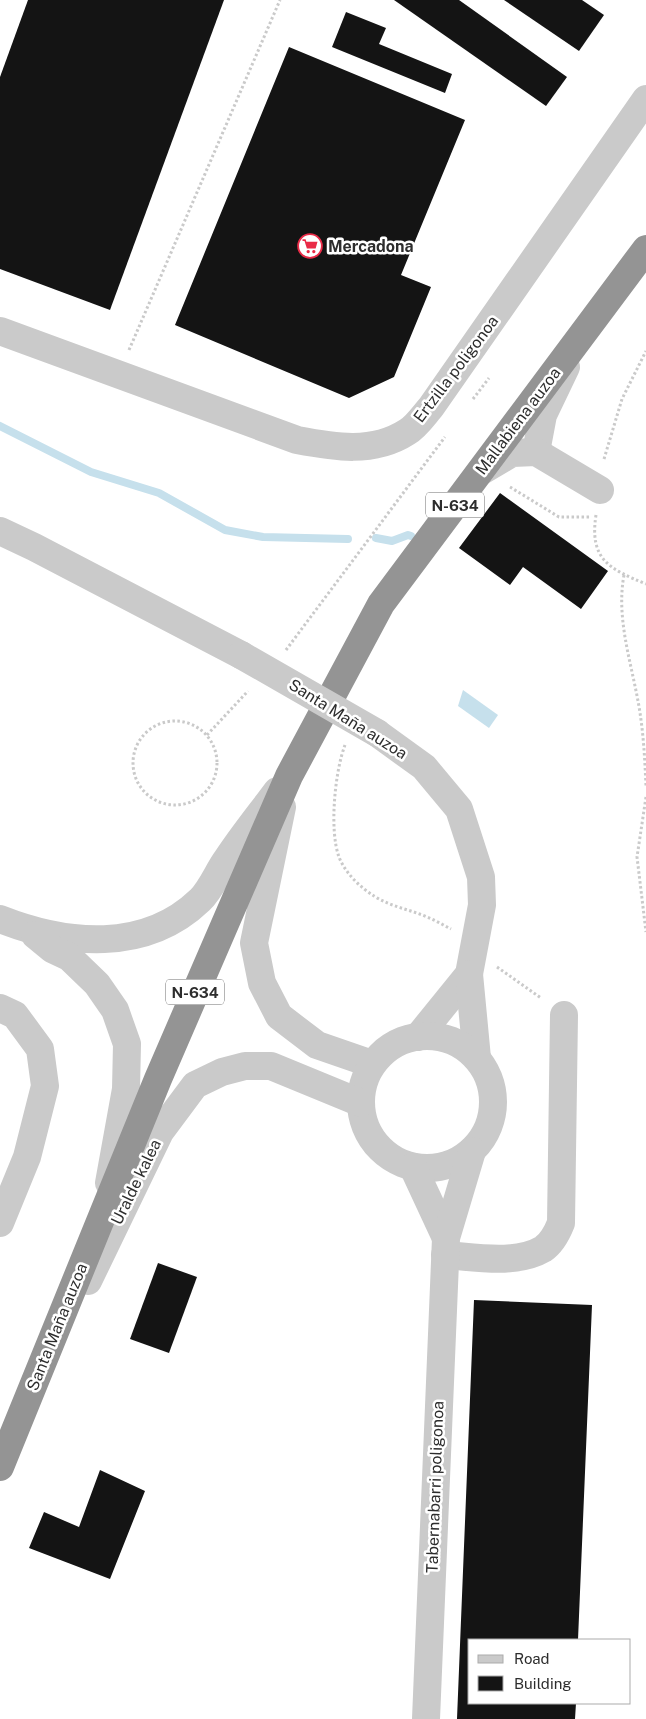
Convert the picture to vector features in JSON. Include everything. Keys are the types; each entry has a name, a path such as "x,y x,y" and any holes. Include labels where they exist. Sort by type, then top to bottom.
{"highway":[{"name":"Mallabiena auzoa","path":"289,776 380,604 646,249"},
{"name":"Santa Maña auzoa","path":"5,1456 158,1079 289,776"}],"street":[{"name":"Ertzilla poligonoa","path":"0,331 297,440 339,448 375,446 408,432 432,407 646,99"},
{"path":"536,452 543,416 581,337"},
{"path":"480,472 512,453 536,452 600,490"},
{"name":"Santa Maña auzoa","path":"0,531 241,655 377,733 424,767 459,809 481,877 482,905 469,974 418,1037"},
{"path":"289,776 254,943 262,983 279,1016 318,1045 372,1064"},
{"name":"Santa Maña auzoa","path":"0,919 30,931 91,941 133,938 166,926 201,900 226,859 289,776"},
{"name":"Santa Maña auzoa","path":"30,931 52,949 69,957 98,984 115,1010 127,1044 126,1089 105,1209"},
{"path":"469,974 477,1058"},
{"path":"0,1008 14,1016 40,1049 45,1086 27,1157 0,1223"},
{"path":"446,1247 513,1258 528,1255 544,1248 554,1237 561,1223 564,1016"},
{"path":"418,1037 442,1037 461,1045 477,1058 488,1075 493,1095 492,1116 485,1135 472,1151 454,1163 435,1168 412,1167 392,1158 376,1144 365,1124 361,1103 364,1082 372,1064 386,1050 403,1040 418,1037"},
{"name":"Uralde kalea","path":"5,1456 160,1132 195,1085 222,1072 245,1066 272,1066 361,1103"},
{"path":"446,1247 472,1151"},
{"path":"412,1167 446,1247"},
{"name":"Tabernabarri poligonoa","path":"426,1719 446,1247"}],"path":[{"path":"137,353 128,350 280,0"},
{"path":"646,351 622,399 604,456 596,517 596,549 610,569 646,584"},
{"path":"471,402 489,378"},
{"path":"281,656 447,434"},
{"path":"506,486 560,517 596,517"},
{"path":"624,575 620,596 626,644 642,721 646,786"},
{"path":"207,735 254,684"},
{"path":"170,721 190,724 207,735 215,748 217,762 215,777 208,790 198,800 184,805 169,806 155,801 143,792 136,781 132,768 133,754 138,742 146,732 157,724 170,721"},
{"path":"346,742 340,759 334,820 339,858 354,881 374,896 397,908 426,916 452,929"},
{"path":"646,797 638,858 646,932"},
{"path":"495,965 541,998"}],"water":[{"path":"463,690 498,715 489,728 458,706"}],"building":[{"path":"28,0 224,0 110,310 0,269 0,77"},
{"path":"394,0 459,0 567,77 546,106"},
{"path":"504,0 582,0 604,15 579,51"},
{"path":"346,12 386,28 379,44 452,74 445,93 332,47"},
{"name":"Mercadona","path":"289,47 465,120 401,275 431,287 394,377 349,398 175,325"},
{"path":"500,493 608,571 581,609 523,567 510,585 459,548"},
{"path":"158,1263 197,1277 169,1353 130,1339"},
{"path":"474,1300 592,1305 578,1639 468,1639 468,1704 576,1704 575,1719 457,1719"},
{"path":"100,1470 145,1491 110,1579 29,1548 44,1512 79,1527"}],"waterway":[{"path":"0,426 91,472 159,493 225,530 263,537 348,539"},
{"path":"376,538 392,541 408,535 411,536"}],"place":[{"name":"Mercadona","path":"310,246"}]}
